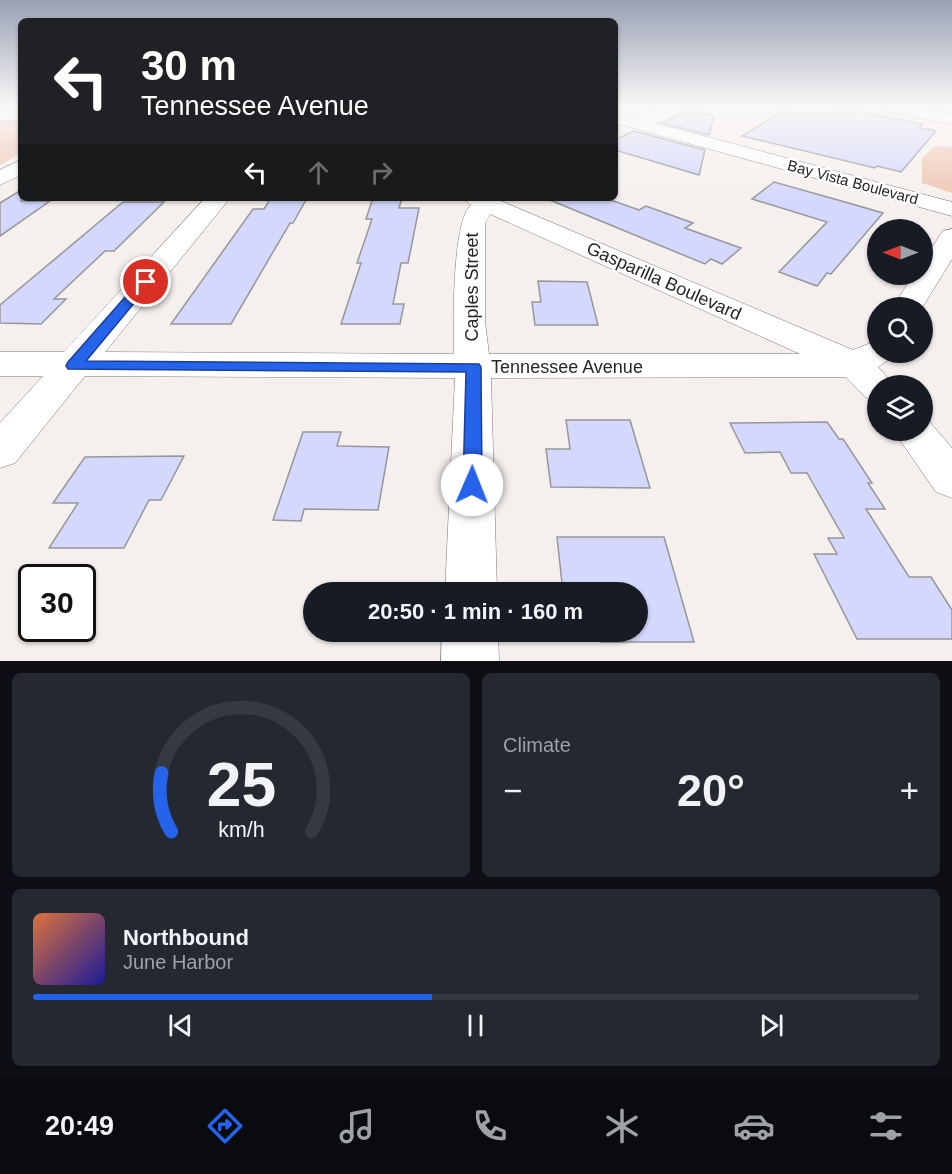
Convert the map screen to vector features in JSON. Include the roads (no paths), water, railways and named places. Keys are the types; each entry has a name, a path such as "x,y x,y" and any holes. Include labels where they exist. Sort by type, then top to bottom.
{"street":[{"name":"Bay Vista Boulevard","path":"686,137 952,209"},
{"path":"0,179 18,168"},
{"path":"0,451 215,201"},
{"name":"Caples Street","path":"471,582 473,367 469,321 473,223 482,201"},
{"name":"Gasparilla Boulevard","path":"482,201 870,368"},
{"path":"915,297 952,237"},
{"name":"Tennessee Avenue","path":"0,364 870,368"},
{"path":"922,441 952,479"},
{"path":"470,661 471,642"}]}
